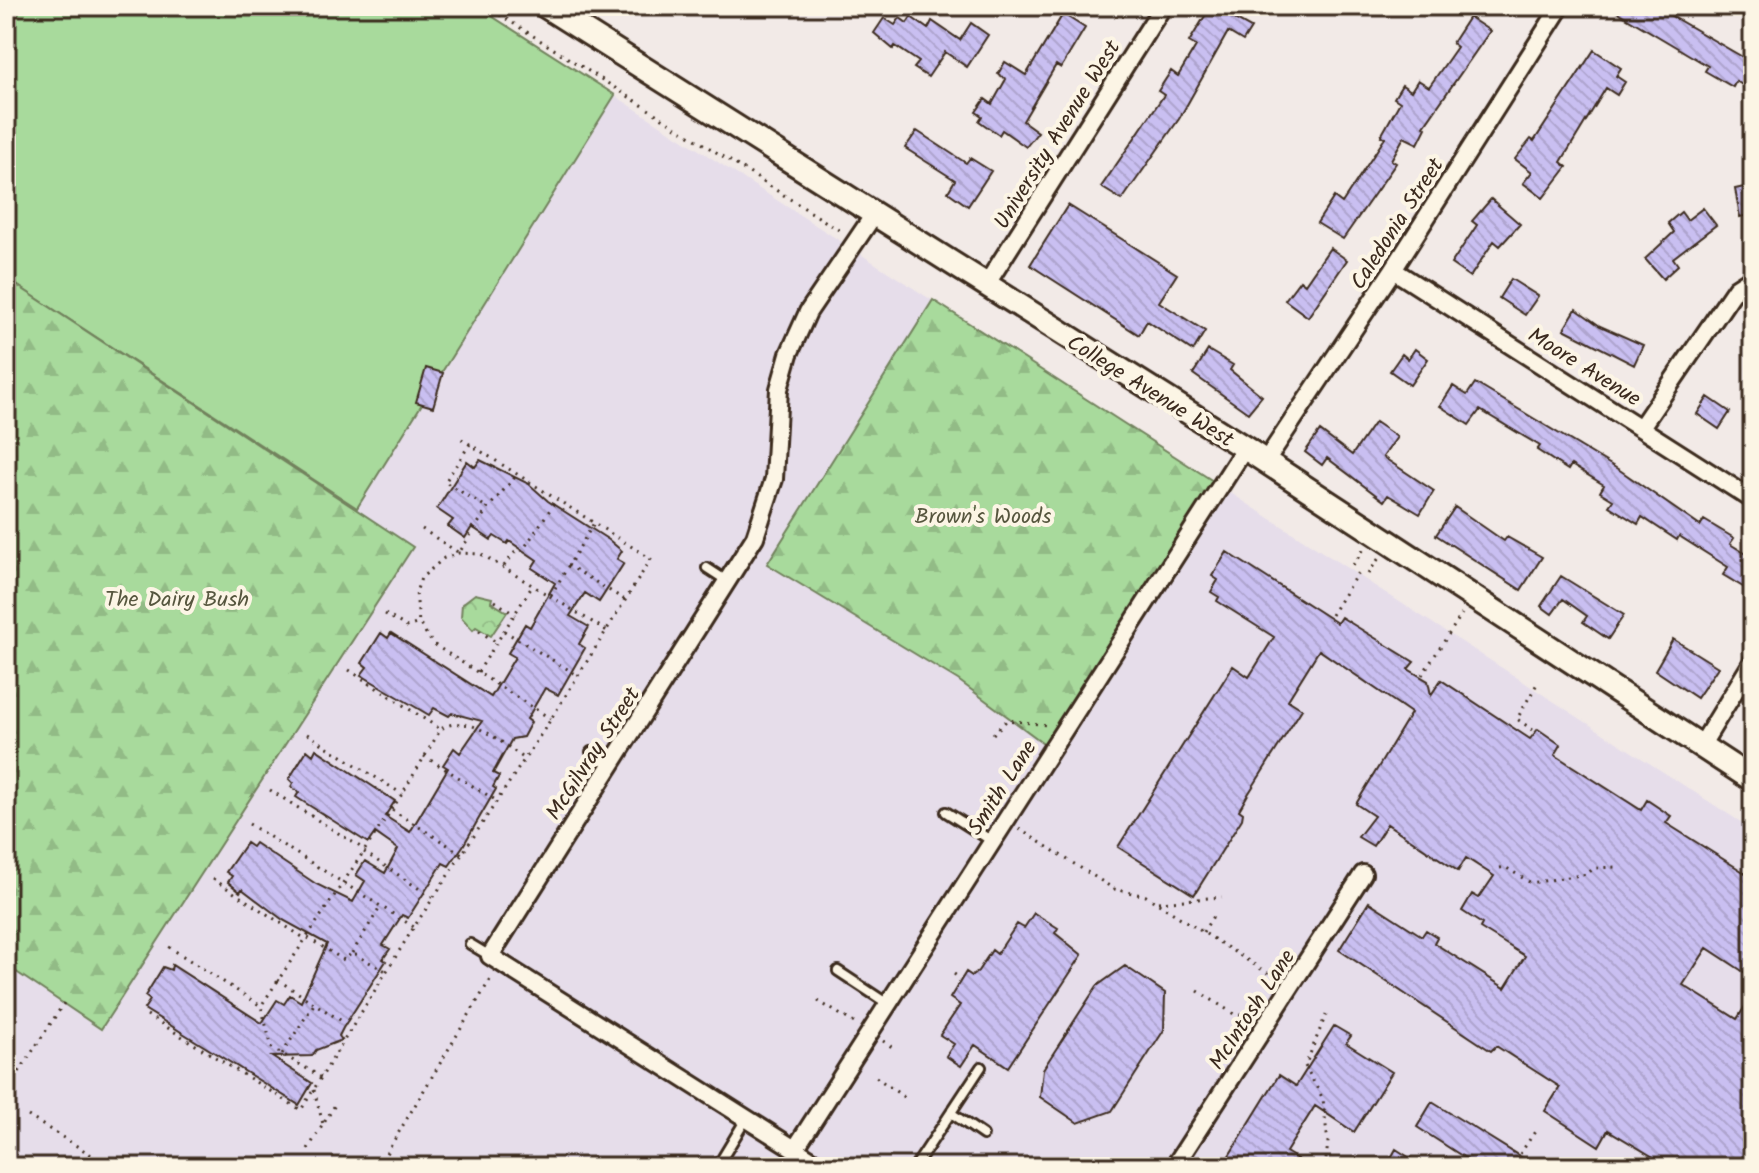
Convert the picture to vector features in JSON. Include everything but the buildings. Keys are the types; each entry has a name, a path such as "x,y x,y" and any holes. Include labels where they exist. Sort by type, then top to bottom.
{"main road":[{"name":"College Avenue West","path":"545,6 873,216 1245,448 1753,780"}],"street":[{"name":"University Avenue West","path":"986,285 1163,6"},
{"name":"Caledonia Street","path":"1265,462 1393,270 1561,6"},
{"name":"McGilvray Street","path":"490,956 755,537 771,494 777,462 779,389 793,342 812,306 873,216"},
{"name":"Moore Avenue","path":"1393,270 1753,500"},
{"path":"1641,427 1736,288 1753,277"},
{"name":"Smith Lane","path":"795,1149 1245,448"},
{"path":"1701,746 1753,661"},
{"name":"McIntosh Lane","path":"1174,1167 1363,874"},
{"path":"490,956 823,1167"}],"lane":[{"path":"707,568 728,582"},
{"path":"591,752 611,765"},
{"path":"946,812 992,841"},
{"path":"470,944 490,956"},
{"path":"838,971 888,1004"},
{"path":"915,1167 981,1067"},
{"path":"951,1113 983,1135"},
{"path":"717,1167 746,1119"}],"path":[{"path":"486,6 845,234"},
{"path":"147,1015 301,1110 386,971 579,676 651,559 460,438"},
{"path":"470,444 445,482 488,508"},
{"path":"459,553 488,508 517,475"},
{"path":"504,566 516,551 523,550 557,499"},
{"path":"551,596 594,523"},
{"path":"422,529 459,553"},
{"path":"1353,565 1364,549"},
{"path":"551,719 433,644 419,623 416,592 421,578 433,566 459,553 481,554 607,631"},
{"path":"1368,574 1379,558"},
{"path":"568,565 625,600"},
{"path":"1331,615 1360,569"},
{"path":"478,672 533,585"},
{"path":"1422,675 1473,598"},
{"path":"495,601 515,615"},
{"path":"385,614 407,627 419,623"},
{"path":"479,631 497,642"},
{"path":"504,631 579,676"},
{"path":"349,670 441,729"},
{"path":"1533,730 1517,719 1538,682"},
{"path":"993,734 1007,720 1066,728"},
{"path":"261,1006 392,810 441,729 451,723 463,722 525,759"},
{"path":"307,734 402,794"},
{"path":"424,756 497,801"},
{"path":"270,790 433,898"},
{"path":"392,810 462,854"},
{"path":"1006,820 1114,889 1156,902 1292,987"},
{"path":"249,824 414,927"},
{"path":"1500,868 1505,867 1531,883 1587,874 1594,868 1617,867"},
{"path":"213,879 344,960 352,953 381,906"},
{"path":"1156,902 1222,897"},
{"path":"1203,932 1215,913"},
{"path":"169,947 261,1006 272,1048 321,1077"},
{"path":"352,953 386,971"},
{"path":"954,974 961,979"},
{"path":"378,1167 493,975"},
{"path":"278,980 351,1027"},
{"path":"1198,991 1244,1018 1256,1016"},
{"path":"6,1092 66,1000"},
{"path":"282,1054 314,1004"},
{"path":"1325,1167 1328,1143 1323,1099 1305,1066 1326,1015"},
{"path":"876,1077 905,1098"},
{"path":"314,1090 323,1124"},
{"path":"308,1149 335,1105"},
{"path":"28,1116 111,1167"},
{"path":"1520,1154 1536,1130"},
{"path":"1645,1163 1650,1167"}],"shaded area":[{"path":"6,6 476,6 1753,830 1753,1167 6,1167"}],"green space":[{"path":"6,6 476,6 615,95 357,508 6,278"},
{"name":"The Dairy Bush","path":"6,278 413,547 101,1029 6,965"},
{"name":"Brown's Woods","path":"933,300 1213,481 1046,745 958,680 767,564"},
{"path":"475,594 492,598 491,602 507,612 491,636 476,627 473,630 461,617 462,604"}]}
